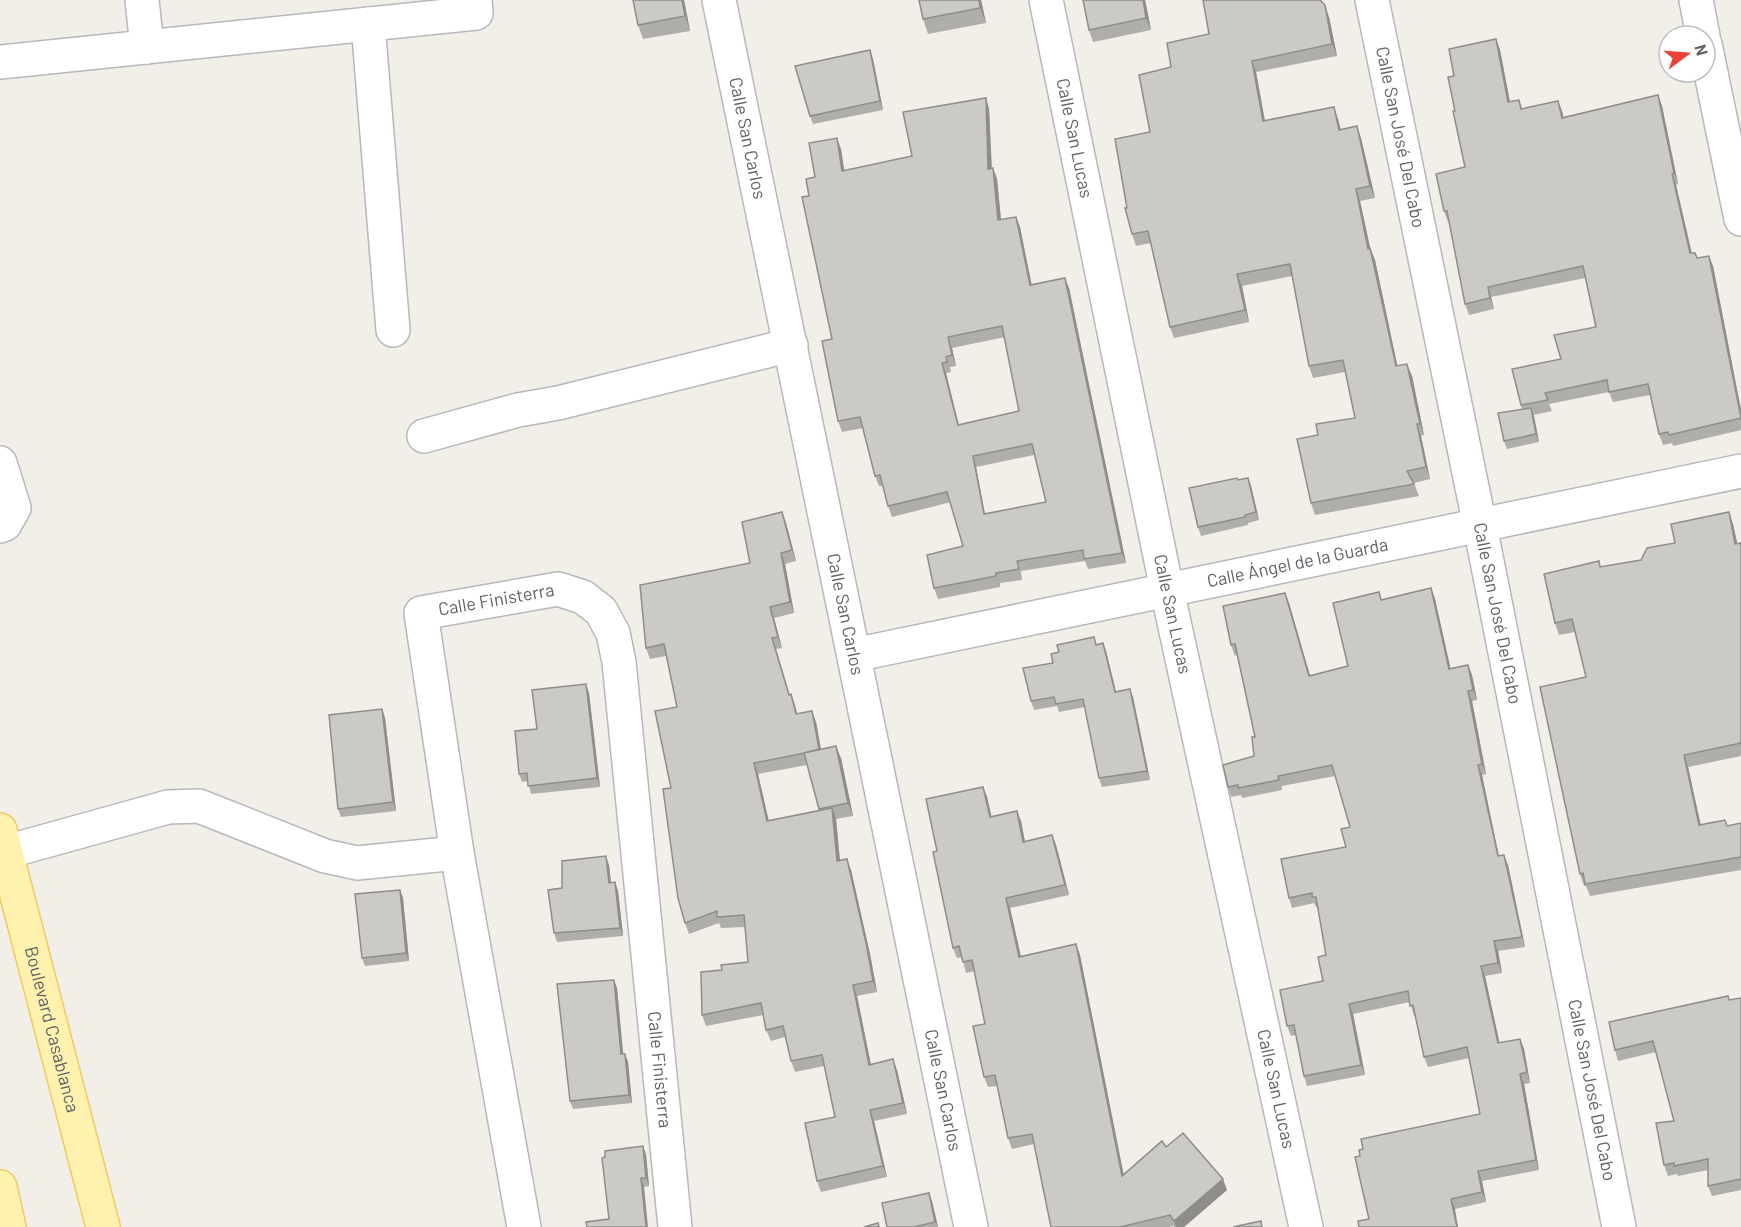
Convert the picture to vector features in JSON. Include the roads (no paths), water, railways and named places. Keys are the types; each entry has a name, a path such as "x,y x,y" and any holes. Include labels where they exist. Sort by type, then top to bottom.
{"main road":[{"name":"Boulevard Casablanca","path":"3,841 103,1227"},
{"path":"0,1187 9,1227"}],"street":[{"path":"142,0 147,47"},
{"path":"0,62 476,13 475,0"},
{"name":"Calle San Carlos","path":"719,0 971,1227"},
{"name":"Calle San Lucas","path":"1046,0 1167,590 1306,1227"},
{"name":"Calle San José Del Cabo","path":"1372,0 1480,526 1618,1227"},
{"path":"1696,0 1701,24"},
{"path":"368,24 393,330"},
{"path":"1713,84 1741,219"},
{"path":"424,436 518,410 558,403 790,345"},
{"path":"0,463 14,508 5,524 0,526"},
{"name":"Calle Ángel de la Guarda","path":"854,655 1741,471"},
{"name":"Calle Finisterra","path":"524,1227 457,853 422,613 558,589 583,597 601,611 613,633 619,662 675,1227"},
{"path":"3,841 168,807 199,806 325,856 357,863 457,853"}]}
